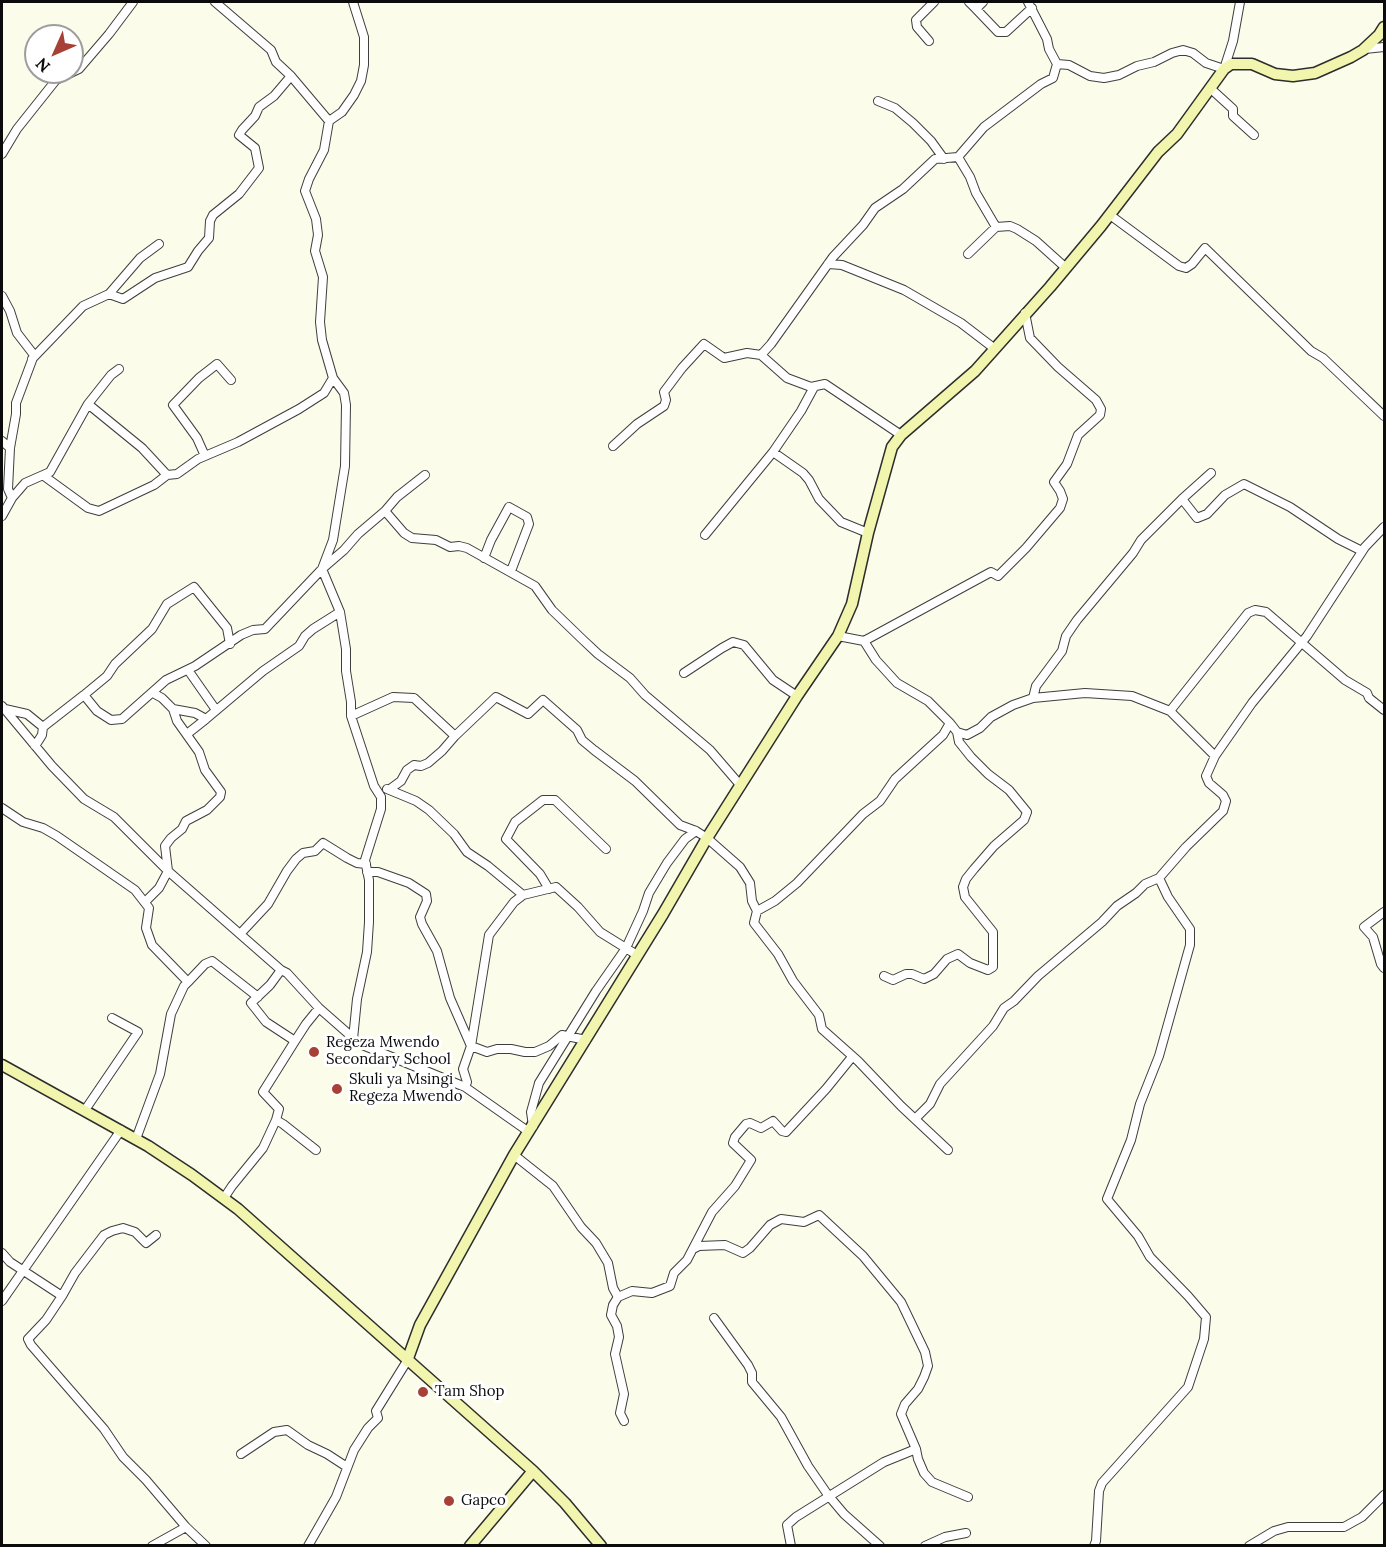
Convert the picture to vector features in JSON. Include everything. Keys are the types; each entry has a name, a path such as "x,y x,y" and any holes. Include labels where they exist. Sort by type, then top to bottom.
{"street":[{"path":"2,154 17,129 56,80 78,69 133,2"},
{"path":"215,2 271,50 276,62 291,76 329,121"},
{"path":"353,2 364,37 364,65 361,81 342,112 329,121 324,150 309,178 305,191 316,219 318,235 315,251 323,277 320,322 322,340 333,378 344,393 346,405 345,466 333,540 322,569 340,612 346,649 351,716 374,786 381,797 381,809 366,852 369,922 367,952 357,999 353,1039"},
{"path":"929,41 917,27 916,20 934,2"},
{"path":"761,355 828,264 875,208 903,189 935,159 958,157 984,127 1041,84 1053,78 1057,64 1030,5 1006,32 998,32 969,2"},
{"path":"976,9 983,2"},
{"path":"1224,69 1233,41 1240,2"},
{"path":"308,1545 336,1497 354,1450 368,1428 378,1418 376,1411 407,1361 420,1325 514,1155 707,838 838,636 852,604 868,533 892,447 901,435 975,371 1066,268 1158,152 1177,134 1224,69 1231,64 1252,64 1275,74 1293,76 1315,73 1363,50 1384,27"},
{"path":"1363,50 1384,47"},
{"path":"1057,64 1068,65 1090,76 1104,78 1119,75 1137,66 1184,50 1206,63 1224,69"},
{"path":"110,294 123,299 155,278 188,267 209,238 210,221 213,215 239,194 259,168 255,148 239,135 260,107 274,96 291,76"},
{"path":"1210,87 1233,109 1233,116 1254,135"},
{"path":"878,101 895,108 913,123 931,141 944,159"},
{"path":"958,157 996,227"},
{"path":"1110,215 1179,266 1186,268 1192,264 1205,248 1311,351 1323,358 1384,416"},
{"path":"968,254 996,227 1010,226 1036,242 1066,268"},
{"path":"33,359 84,306 110,294 140,258 159,244"},
{"path":"828,264 842,265 904,290 961,323 994,349"},
{"path":"2,297 10,311 17,333 34,355 16,403 15,427 10,448 8,489 12,498"},
{"path":"838,636 864,641 991,572 998,576 1026,548 1060,508 1063,499 1054,482 1067,464 1078,435 1100,415 1101,409 1096,400 1030,339 1025,314"},
{"path":"613,446 637,424 664,406 666,400 663,392 704,344 724,358 747,353 761,355 787,378 814,387 825,384 901,435"},
{"path":"205,456 196,438 173,405 199,378 217,364 231,380"},
{"path":"2,516 12,498 25,483 50,472 88,404 111,375 119,369"},
{"path":"44,476 88,508 99,511 140,492 167,475 177,474 198,459 238,442 299,409 324,393 333,378"},
{"path":"705,535 773,452 801,411 814,387"},
{"path":"88,404 142,448 167,475"},
{"path":"2,441 10,448"},
{"path":"773,452 803,473 819,500 841,522 868,533"},
{"path":"1033,698 1036,686 1062,651 1066,636 1077,620 1133,553 1141,540 1211,473"},
{"path":"84,695 97,711 111,720 122,719 166,680 188,670 253,630 265,629 358,534 424,475"},
{"path":"1182,499 1197,518 1207,514 1226,495 1244,483 1290,507 1362,551"},
{"path":"484,558 509,507 527,517 529,524 511,571"},
{"path":"385,511 404,533 412,537 436,540 450,548 459,546 467,548 534,586 552,610 598,654 630,678 645,695 710,750 741,786"},
{"path":"915,1119 930,1104 940,1084 993,1026 1004,1008 1102,922 1117,906 1136,893 1144,884 1159,878 1223,812 1226,801 1209,783 1206,776 1215,756 1252,703 1301,643 1362,551 1384,526"},
{"path":"35,746 42,735 43,727 107,676 115,664 152,629 167,604 194,587 227,627 230,644"},
{"path":"1170,711 1248,613 1255,610 1266,612 1345,680 1367,693 1369,698 1384,710"},
{"path":"187,735 263,671 299,646 313,629 340,612"},
{"path":"864,641 876,660 897,683 928,701 950,723 957,732 959,742 971,757 1009,790 1026,812 1024,820 994,846 966,879 963,887 965,897 993,932 993,967 987,970 970,963 957,954 947,959 934,974 924,979 912,974 906,974 893,980 884,976"},
{"path":"684,673 733,642 744,645 773,680 797,696"},
{"path":"188,670 216,710"},
{"path":"145,902 159,888 168,870 165,846 182,829 186,821 207,810 220,797 220,792 205,770 199,752 177,721 173,709 153,693"},
{"path":"957,732 968,735 980,728 991,717 1013,705 1033,698 1085,693 1132,696 1170,711 1215,756"},
{"path":"351,716 393,697 414,698 455,736"},
{"path":"390,789 401,781 407,770 414,765 421,766 428,763 496,697 528,714 543,700 577,730 582,740 635,781 680,825 707,838 740,867 750,883 752,901 757,911 754,923 819,1015 822,1029 948,1150"},
{"path":"3,707 27,714 43,727"},
{"path":"3,707 52,766 84,799 114,818 168,870 287,973 319,1008 353,1039 371,1050 465,1087 531,1129"},
{"path":"173,709 206,719"},
{"path":"757,911 775,901 797,883 863,814 880,801 895,779 943,735 950,723"},
{"path":"378,790 390,789 429,810 454,834 468,852 489,866 523,895"},
{"path":"549,889 540,874 506,839 515,822 543,800 555,800 606,849"},
{"path":"2,808 23,822 43,828 57,836 135,890 149,908 146,928 152,945 188,982"},
{"path":"531,1129 531,1112 539,1083 596,991 626,948 649,892 667,863 685,839 696,831"},
{"path":"240,933 268,904 287,871 303,853 315,851 323,843 346,858 366,864"},
{"path":"367,872 378,872 409,883 426,894 427,901 420,917 422,924 437,951 450,998 471,1046 487,1052 497,1049 536,1052 549,1046 562,1035 586,1040"},
{"path":"1094,1545 1099,1491 1102,1483 1188,1387 1204,1339 1206,1317 1150,1257 1138,1236 1107,1199 1131,1140 1140,1104 1159,1056 1190,945 1190,929 1168,897 1159,878"},
{"path":"465,1087 467,1085 463,1069 471,1046 489,935 514,902 523,895 556,887 600,932 637,955"},
{"path":"1384,912 1364,927 1373,937 1384,968"},
{"path":"136,1139 160,1074 171,1014 184,986 205,964 212,961 258,997"},
{"path":"281,970 270,985 251,1003 266,1022 295,1041"},
{"path":"224,1198 263,1148 276,1120 279,1109 263,1092 306,1024 319,1008"},
{"path":"85,1110 138,1032 112,1018"},
{"path":"624,1420 620,1413 624,1394 615,1354 619,1337 617,1326 611,1315 618,1297 632,1292 652,1293 669,1286 674,1273 687,1260 712,1212 735,1186 751,1160 733,1143 746,1124 750,1123 761,1128 773,1121 782,1131 786,1132 852,1057"},
{"path":"2,1065 121,1130 224,1198 297,1260 407,1361 533,1471 565,1503 601,1545"},
{"path":"276,1120 316,1150"},
{"path":"2,1301 121,1130"},
{"path":"514,1155 553,1186 581,1227 596,1243 608,1263 613,1288 618,1297"},
{"path":"693,1249 699,1246 725,1245 743,1253 770,1225 781,1219 804,1222 819,1215 863,1256 901,1302 913,1322 928,1365 918,1389 905,1404 901,1414 924,1473 932,1482 968,1497"},
{"path":"156,1235 146,1243 135,1232 123,1228 104,1235 75,1273 46,1320 28,1339 104,1429 123,1457 186,1527 206,1545"},
{"path":"2,1253 10,1262 62,1296"},
{"path":"714,1318 748,1365 752,1373 752,1382 781,1417 808,1466 828,1495 844,1514 880,1545"},
{"path":"241,1454 274,1432 287,1430 347,1467"},
{"path":"791,1545 787,1525 796,1517 884,1462 916,1449"},
{"path":"470,1545 533,1471"},
{"path":"1249,1545 1274,1531 1288,1527 1344,1527 1362,1517 1384,1495"},
{"path":"152,1545 186,1527"},
{"path":"925,1545 945,1537 966,1533"}],"place":[{"name":"Regeza Mwendo Secondary School","path":"314,1052"},
{"name":"Skuli ya Msingi Regeza Mwendo","path":"337,1089"},
{"name":"Tam Shop","path":"423,1392"},
{"name":"Gapco","path":"449,1501"}]}
